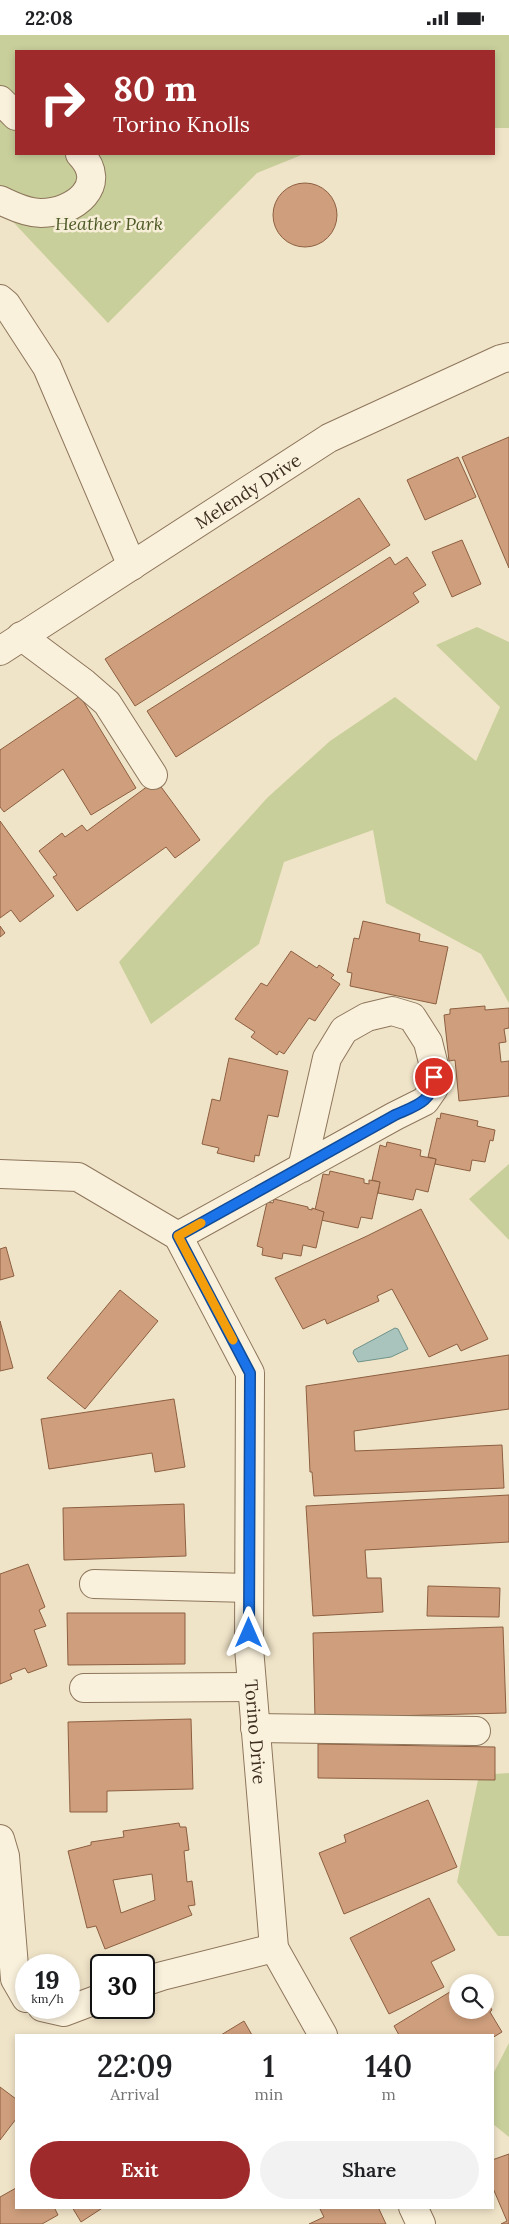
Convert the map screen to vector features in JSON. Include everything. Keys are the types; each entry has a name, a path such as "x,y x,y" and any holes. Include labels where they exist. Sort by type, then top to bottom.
{"street":[{"path":"0,100 15,115"},
{"path":"0,200 14,207 40,213 68,213 84,197 92,178 87,161 81,155"},
{"path":"0,299 6,304 47,367 132,565"},
{"name":"Melendy Drive","path":"11,643 329,438 509,357"},
{"path":"11,643 107,703 153,775"},
{"path":"0,1174 78,1177 178,1236 425,1101 434,1088 434,1066 428,1042 412,1017 392,1011 368,1017 344,1030 327,1058 302,1168"},
{"name":"Torino Drive","path":"178,1236 250,1373 249,1648 274,1948 322,2034"},
{"path":"94,1584 249,1588"},
{"path":"84,1688 252,1687"},
{"path":"255,1729 476,1731"},
{"path":"0,1839 5,1856 15,1979"},
{"path":"155,1979 274,1948"},
{"path":"414,2209 421,2224"}],"green space":[{"name":"Heather Park","path":"0,35 509,35 509,128 495,128 495,50 15,50 15,155 302,155 257,173 108,323 0,208"},
{"path":"477,627 509,642 509,1003 481,954 386,903 373,830 284,862 259,944 151,1024 119,962 267,798 330,741 395,697 476,761 500,707 436,645"},
{"path":"509,1164 509,1240 469,1199"},
{"path":"509,1773 509,1936 498,1936 457,1882 479,1775"},
{"path":"509,2043 509,2137 494,2125 494,2072"}],"water":[{"path":"395,1328 398,1329 408,1349 391,1357 358,1362 353,1353 354,1350"}],"building":[{"path":"305,183 317,185 328,192 335,203 337,215 335,227 328,238 317,245 305,247 293,245 282,238 275,227 273,215 275,203 282,192 293,185"},
{"path":"509,437 509,568 462,457"},
{"path":"458,457 476,497 425,520 407,480"},
{"path":"359,498 390,545 135,706 105,659"},
{"path":"462,540 481,584 452,597 432,552"},
{"path":"390,557 395,565 407,557 426,585 413,593 419,602 176,757 147,711"},
{"path":"80,696 136,788 91,815 63,769 4,812 0,807 0,750"},
{"path":"156,780 200,840 175,858 166,847 77,911 53,877 57,875 39,851 62,833 65,837 82,825 87,831"},
{"path":"0,821 54,896 20,922 11,910 0,918"},
{"path":"363,921 420,934 419,941 448,947 436,1004 350,986 352,973 347,972 354,938 359,939"},
{"path":"0,926 5,933 0,937"},
{"path":"291,951 317,968 319,965 334,975 331,978 340,984 315,1021 309,1018 284,1054 279,1051 277,1055 251,1037 255,1032 235,1019 261,983 267,986"},
{"path":"485,1006 485,1010 509,1008 509,1028 504,1029 506,1042 499,1043 501,1062 509,1061 509,1096 459,1101 455,1060 449,1061 444,1015 450,1014 450,1009"},
{"path":"229,1058 288,1071 278,1117 268,1115 259,1156 255,1155 254,1162 217,1153 219,1148 202,1144 212,1099 220,1101"},
{"path":"441,1113 478,1121 477,1126 495,1130 493,1141 490,1140 485,1162 472,1160 470,1171 435,1164 436,1159 428,1157 437,1118 440,1119"},
{"path":"387,1142 421,1150 420,1156 436,1159 428,1192 416,1189 413,1200 378,1193 380,1182 372,1180 380,1145 386,1147"},
{"path":"330,1171 364,1179 364,1183 369,1184 369,1180 380,1182 372,1219 361,1217 358,1228 321,1220 324,1212 315,1210 323,1174 329,1175"},
{"path":"274,1199 324,1212 316,1248 303,1245 301,1256 283,1253 282,1259 262,1255 263,1248 257,1246 267,1202 273,1203"},
{"path":"421,1209 488,1339 461,1351 457,1344 429,1357 392,1289 377,1296 379,1301 327,1324 325,1319 303,1329 275,1278"},
{"path":"6,1247 14,1276 0,1280 0,1249"},
{"path":"120,1290 158,1321 85,1409 47,1378"},
{"path":"0,1321 13,1368 0,1371"},
{"path":"509,1355 509,1409 354,1431 355,1451 502,1445 504,1488 314,1496 312,1472 310,1472 306,1386"},
{"path":"174,1399 185,1467 155,1472 152,1453 49,1469 41,1419"},
{"path":"509,1495 509,1542 365,1550 367,1578 381,1578 383,1612 313,1616 306,1506"},
{"path":"184,1504 186,1556 64,1560 63,1508"},
{"path":"28,1564 45,1607 39,1610 46,1626 34,1630 47,1666 28,1673 25,1668 10,1674 12,1679 0,1684 0,1574"},
{"path":"428,1586 500,1588 499,1617 427,1616"},
{"path":"67,1613 185,1613 185,1664 68,1665"},
{"path":"503,1627 506,1713 315,1718 313,1633"},
{"path":"191,1719 193,1789 107,1791 107,1812 70,1812 68,1722"},
{"path":"318,1744 495,1747 495,1780 318,1778"},
{"path":"428,1800 457,1867 344,1914 319,1853 346,1842 344,1835"},
{"path":"179,1823 180,1827 186,1827 189,1850 184,1851 187,1882 192,1881 195,1905 188,1906 192,1915 105,1949 96,1926 87,1928 68,1851 91,1845 91,1842 124,1837 123,1831","holes":["152,1874 155,1900 121,1913 113,1880"]},
{"path":"429,1898 455,1950 431,1962 444,1987 389,2014 350,1938"},
{"path":"449,1992 449,2019 494,2019 502,2032 494,2037 494,2034 398,2034 394,2026"},
{"path":"244,2021 251,2034 223,2034"},
{"path":"0,2087 15,2098 15,2120 0,2140"},
{"path":"509,2154 509,2224 501,2224 507,2221 494,2191 494,2159"},
{"path":"15,2189 15,2209 55,2209 58,2215 42,2224 0,2224 0,2197"},
{"path":"73,2209 101,2209 81,2222"},
{"path":"320,2209 379,2209 386,2224 309,2224 324,2217"}],"slow traffic":[{"path":"201,1223 178,1236 233,1340"}],"route":[{"path":"249,1633 250,1373 178,1236 395,1115 425,1101 434,1088 434,1077"}]}
